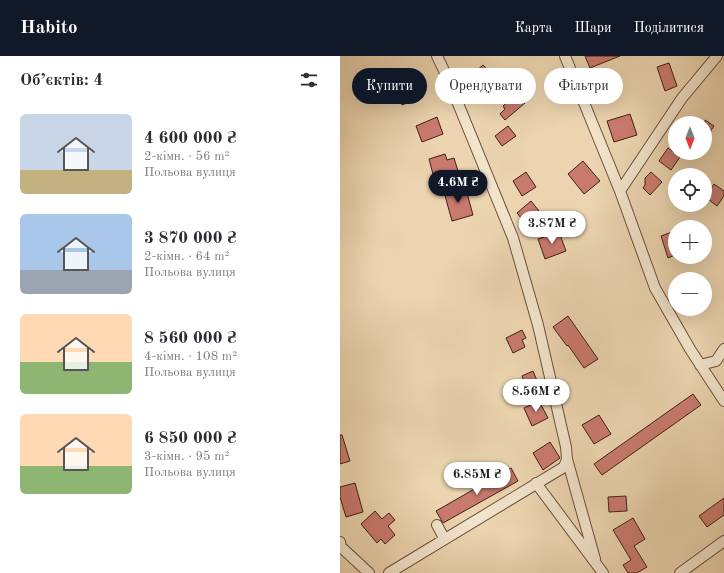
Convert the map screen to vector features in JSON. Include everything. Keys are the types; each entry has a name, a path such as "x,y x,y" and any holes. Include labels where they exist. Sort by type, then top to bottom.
{"street":[{"path":"437,56 448,79 513,238 538,325 566,447 567,459 596,565"},
{"path":"565,56 620,191 655,288 700,365 724,401"},
{"path":"620,191 682,98 717,56"},
{"path":"700,365 716,360 724,349"},
{"path":"389,573 444,538 564,467 567,459"},
{"path":"536,483 603,573"},
{"path":"437,525 444,538"},
{"path":"680,573 724,541"},
{"path":"340,547 369,573"}],"building":[{"path":"585,56 620,56 590,68"},
{"path":"669,63 677,86 665,91 657,67"},
{"path":"505,104 524,104 505,120 500,114 505,109 503,106"},
{"path":"630,114 637,135 614,142 607,121"},
{"path":"437,117 443,134 422,142 416,126"},
{"path":"508,126 516,136 502,146 495,136"},
{"path":"668,148 668,160 678,160 672,168 668,168 659,161"},
{"path":"445,154 447,160 454,158 458,171 434,178 429,159"},
{"path":"583,161 600,181 584,194 568,174"},
{"path":"526,172 536,187 522,196 513,181"},
{"path":"651,172 662,182 650,195 643,188 645,185 645,178"},
{"path":"714,184 724,191 724,196 717,206 712,202 712,187"},
{"path":"465,186 473,215 452,221 444,192"},
{"path":"531,201 547,221 532,232 517,213"},
{"path":"559,232 566,251 545,259 538,239"},
{"path":"668,234 668,258 661,236"},
{"path":"568,316 598,359 584,368 553,327"},
{"path":"522,330 526,338 522,340 525,347 513,353 506,338"},
{"path":"533,371 538,383 527,388 522,376"},
{"path":"693,394 701,405 602,475 594,464"},
{"path":"539,401 548,418 532,426 524,408"},
{"path":"599,415 611,434 594,444 582,425"},
{"path":"340,435 342,435 350,461 340,464"},
{"path":"550,442 560,458 543,470 533,453"},
{"path":"511,468 518,481 443,523 436,511"},
{"path":"355,483 363,512 346,517 340,497 340,487"},
{"path":"626,496 627,511 609,512 608,497"},
{"path":"724,498 724,515 707,527 699,516"},
{"path":"375,511 382,519 389,513 395,520 388,526 395,535 385,544 381,539 377,543 361,524"},
{"path":"633,518 645,539 634,546 647,567 637,573 628,573 623,565 631,560 613,530"}]}
